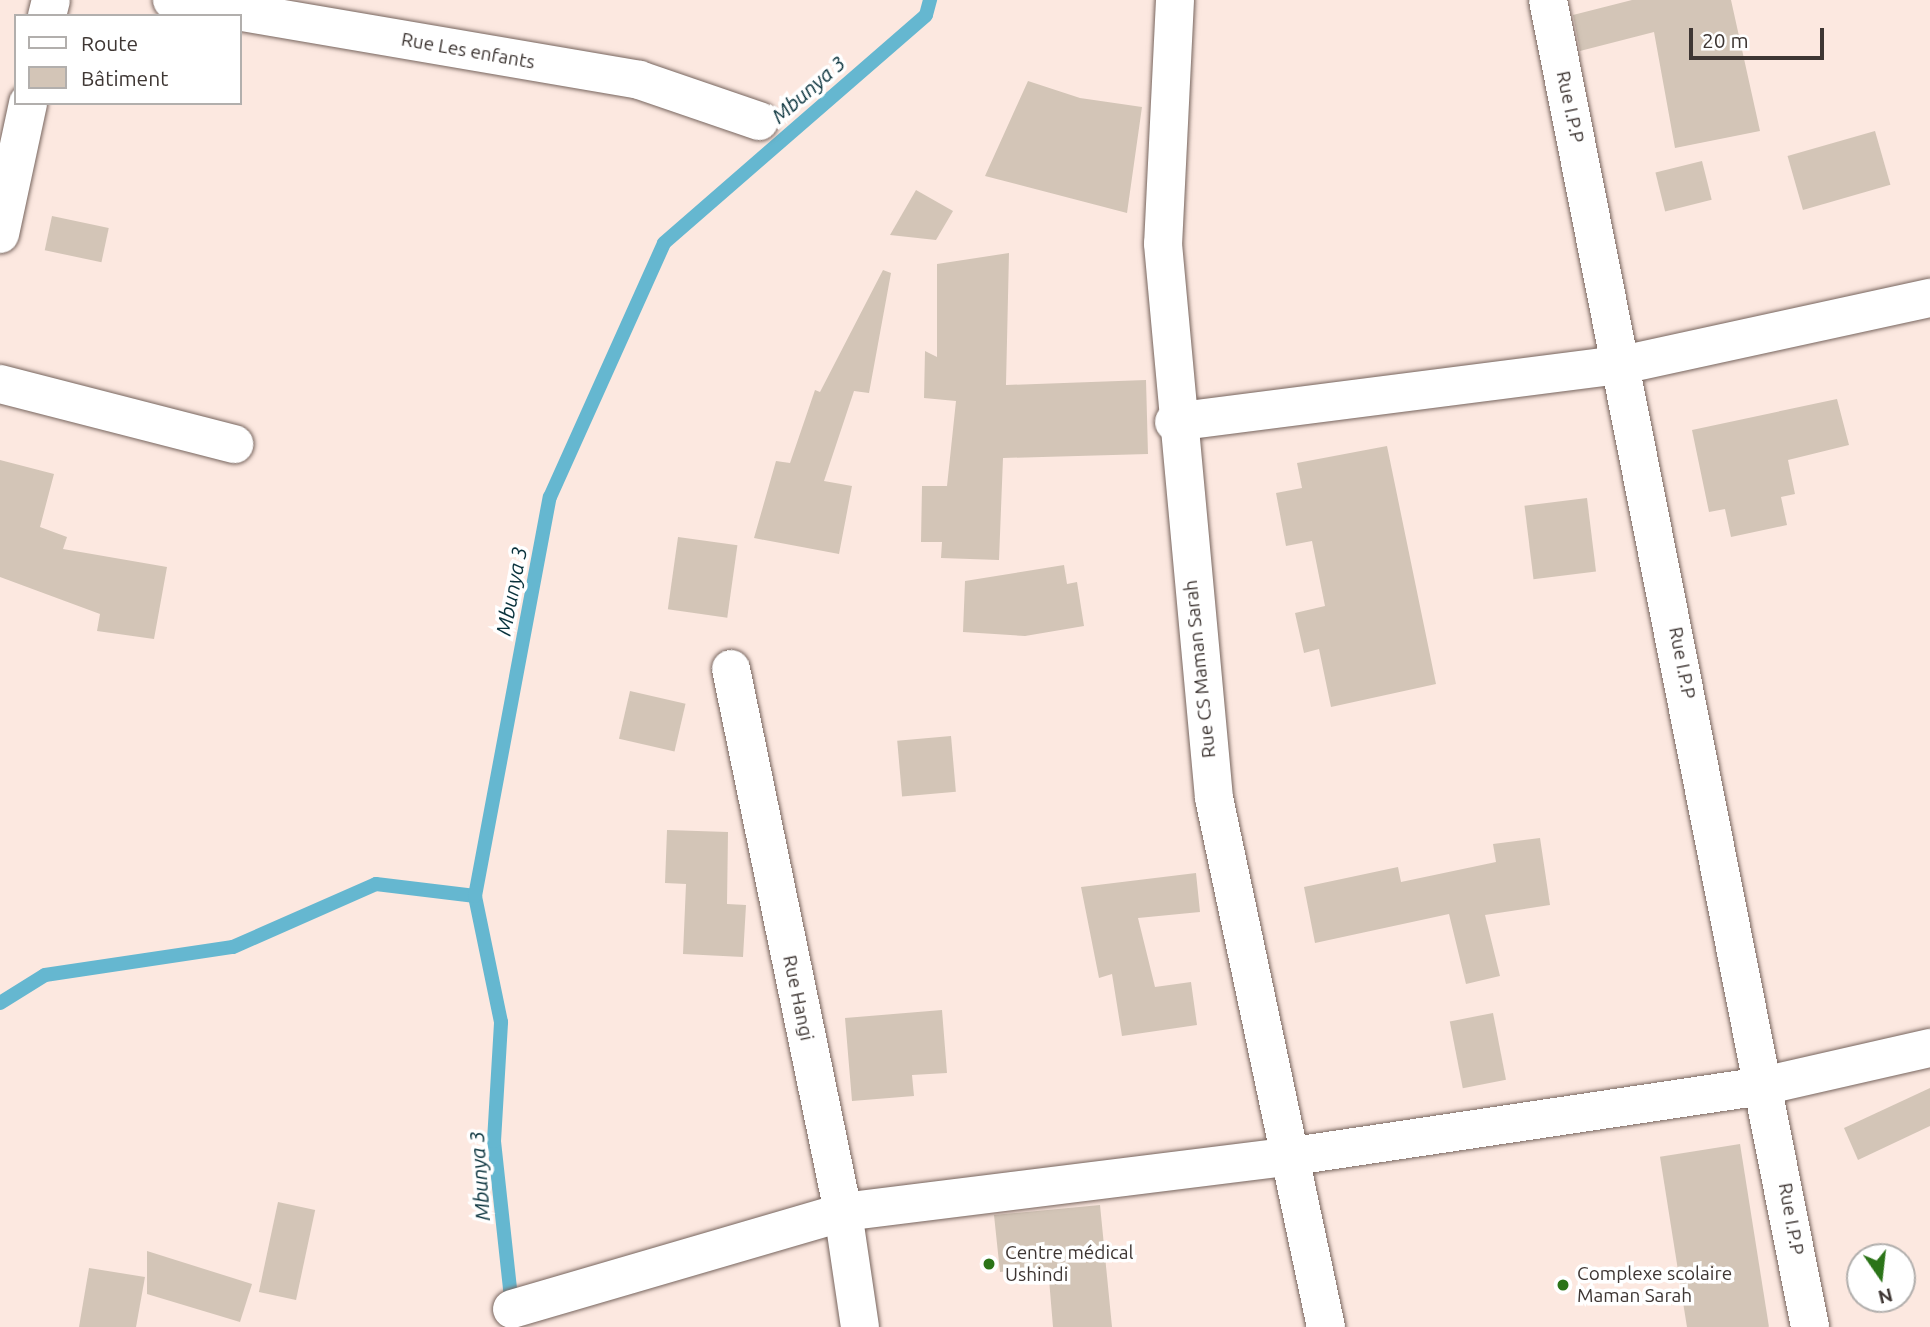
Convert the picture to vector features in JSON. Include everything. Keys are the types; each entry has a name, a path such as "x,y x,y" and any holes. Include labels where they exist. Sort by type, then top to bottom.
{"street":[{"name":"Rue Les enfants","path":"172,0 639,80 759,121"},
{"name":"Rue CS Maman Sarah","path":"1175,0 1163,244 1174,422 1214,798 1294,1156 1326,1327"},
{"name":"Rue I.P.P","path":"1548,0 1767,1085 1810,1327"},
{"path":"0,234 28,105"},
{"path":"1174,422 1622,365 1930,298"},
{"path":"0,384 234,444"},
{"name":"Rue Hangi","path":"731,669 843,1212 860,1327"},
{"path":"512,1309 843,1212 1294,1156 1767,1085 1930,1048"}],"building":[{"path":"1632,0 1731,0 1760,131 1675,148 1654,32 1580,51 1573,15"},
{"path":"1028,81 1080,98 1142,107 1127,213 985,176"},
{"path":"1875,131 1890,185 1803,210 1788,156"},
{"path":"1702,161 1712,200 1665,211 1655,173"},
{"path":"916,190 953,211 936,240 890,235"},
{"path":"52,216 109,228 101,262 45,250"},
{"path":"1009,253 1006,385 1146,380 1148,454 1003,458 999,560 941,558 942,542 921,542 922,486 947,486 956,401 924,398 925,351 937,357 937,264"},
{"path":"883,270 891,273 869,393 854,391 824,481 852,486 839,554 754,538 776,461 790,463 815,390 820,392"},
{"path":"1837,399 1849,445 1788,460 1795,494 1781,497 1787,525 1731,537 1725,509 1709,512 1692,430"},
{"path":"1387,446 1436,684 1331,707 1319,649 1304,653 1295,613 1325,606 1312,541 1286,546 1276,493 1302,488 1297,463"},
{"path":"0,460 54,474 40,527 67,537 63,549 167,567 154,639 97,631 100,614 0,577"},
{"path":"1587,498 1596,571 1533,579 1524,506"},
{"path":"678,537 737,545 727,618 668,609"},
{"path":"1064,565 1067,584 1077,582 1084,626 1025,636 963,632 965,581"},
{"path":"630,691 686,704 675,752 619,739"},
{"path":"951,736 956,792 902,796 897,741"},
{"path":"667,830 728,832 727,904 746,905 743,957 683,954 686,884 665,883"},
{"path":"1540,838 1550,905 1485,915 1500,976 1466,984 1449,914 1315,943 1304,887 1398,867 1401,882 1496,862 1493,844"},
{"path":"1196,873 1200,912 1138,918 1155,987 1191,982 1197,1025 1122,1036 1112,974 1099,978 1081,887"},
{"path":"942,1010 947,1073 912,1075 914,1096 852,1101 845,1018"},
{"path":"1493,1013 1506,1080 1463,1088 1450,1021"},
{"path":"1930,1088 1930,1126 1858,1160 1844,1128"},
{"path":"1740,1144 1769,1327 1687,1327 1660,1157"},
{"path":"278,1202 315,1210 296,1300 259,1292"},
{"path":"1100,1205 1112,1327 1053,1327 1048,1267 1000,1272 994,1215"},
{"path":"147,1251 252,1284 240,1322 147,1294"},
{"path":"89,1268 145,1277 136,1327 79,1327"}],"waterway":[{"name":"Mbunya 3","path":"512,1307 494,1141 501,1022 475,896 550,497 664,243 926,15 930,0"},
{"path":"0,1003 45,975 233,947 376,884 475,896"}],"place":[{"name":"Centre médical Ushindi","path":"989,1264"},
{"name":"Complexe scolaire Maman Sarah","path":"1563,1285"}]}
